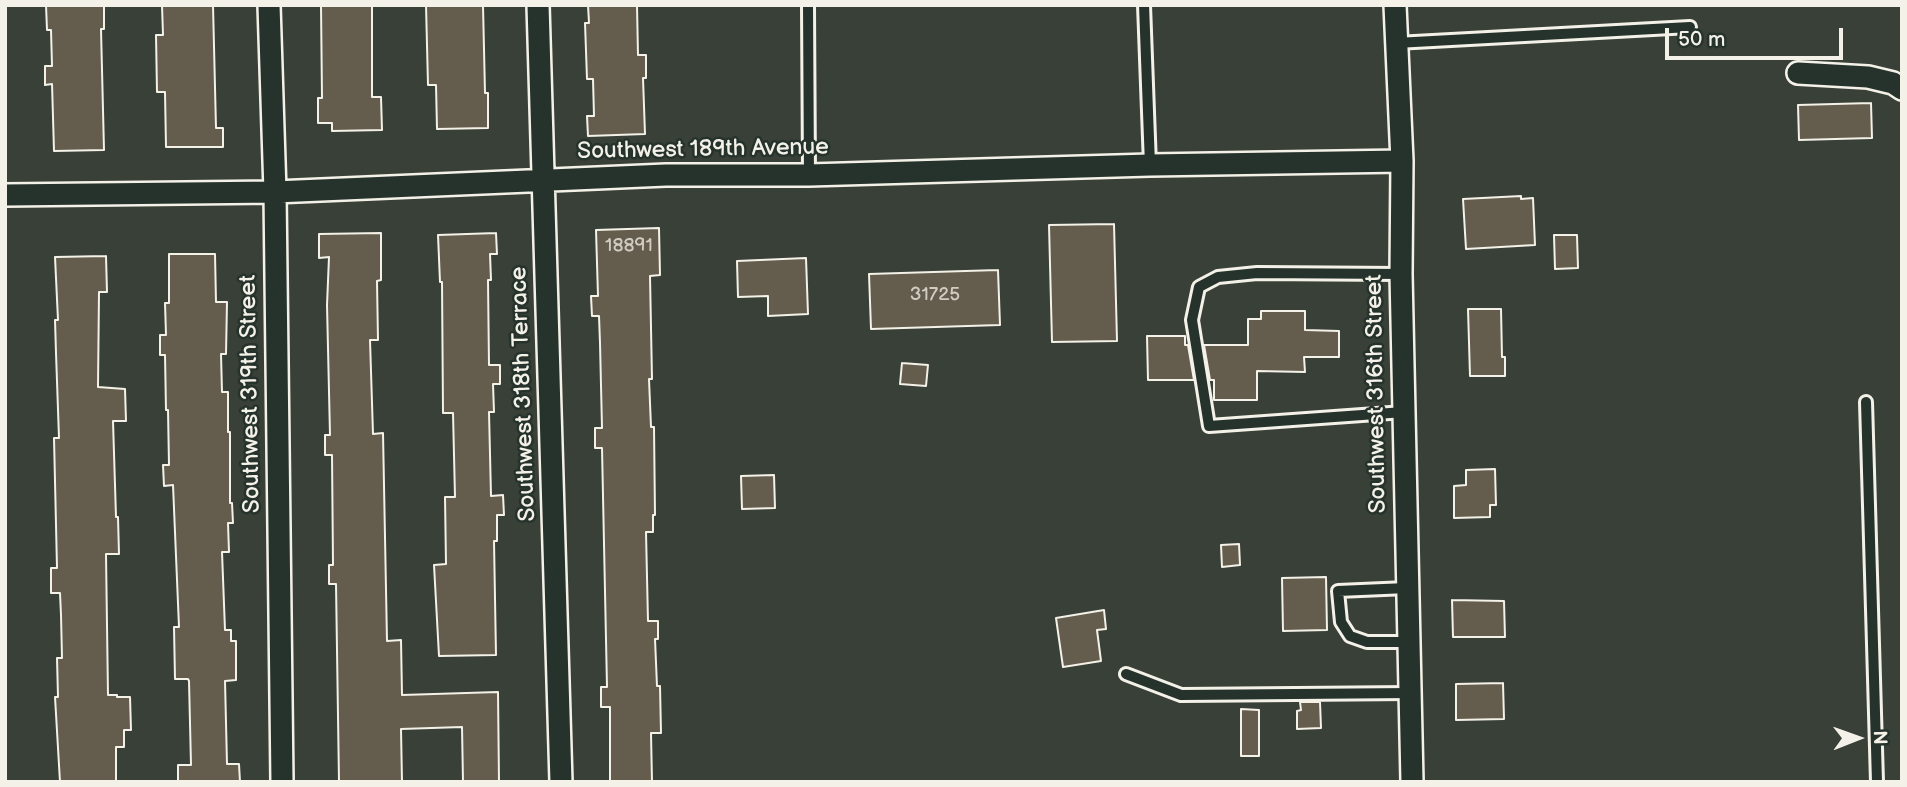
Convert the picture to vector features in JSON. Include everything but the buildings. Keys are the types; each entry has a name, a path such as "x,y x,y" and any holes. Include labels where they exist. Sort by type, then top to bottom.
{"street":[{"name":"Southwest 319th Street","path":"269,5 275,192 282,782"},
{"name":"Southwest 318th Terrace","path":"538,5 561,782"},
{"name":"Southwest 316th Street","path":"1395,5 1402,161 1401,274 1412,782"},
{"path":"1798,73 1868,77 1893,83 1902,89"},
{"name":"Southwest 189th Avenue","path":"5,195 275,192 666,175 809,175 1402,161"}],"lane":[{"path":"808,5 809,175"},
{"path":"1144,5 1150,165"},
{"path":"1396,43 1690,27"},
{"path":"1401,274 1256,273 1218,277 1199,287 1192,320 1209,425 1404,412"},
{"path":"1866,401 1877,782"},
{"path":"1407,588 1338,591 1341,622 1350,636 1367,642 1409,642"},
{"path":"1126,674 1181,695 1410,693"}]}
